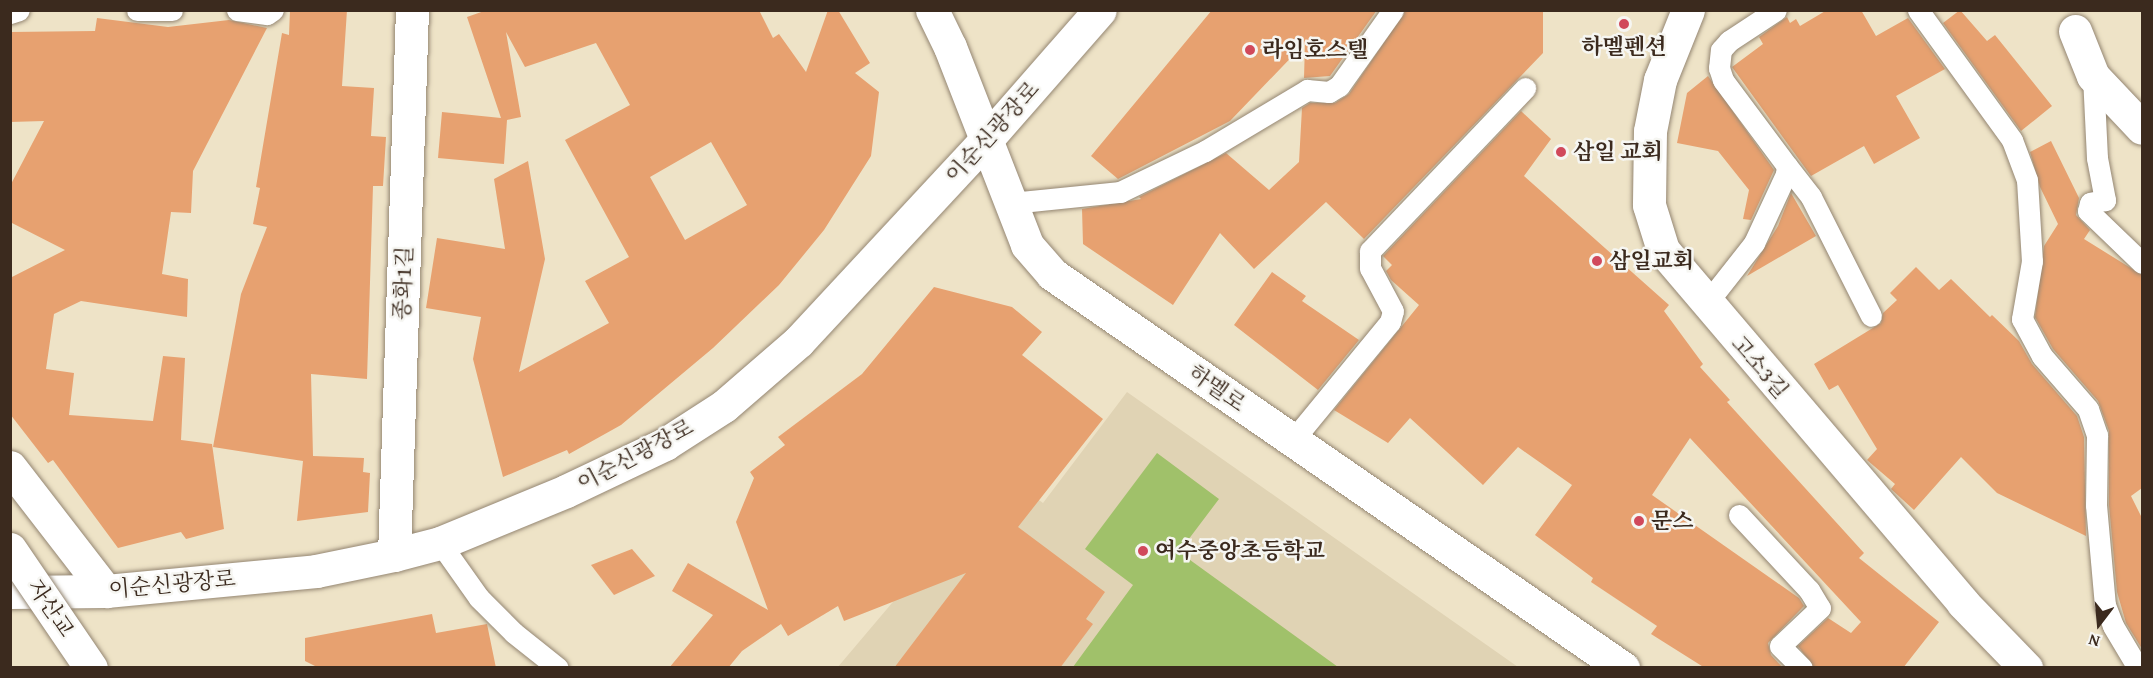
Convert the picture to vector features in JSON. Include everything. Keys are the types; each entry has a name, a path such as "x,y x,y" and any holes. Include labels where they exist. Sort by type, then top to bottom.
{"street":[{"name":"하멜로","path":"932,10 987,140 1027,245 1052,274 1623,668"},
{"name":"이순신광장로","path":"10,592 106,591 316,571 394,555 440,543 566,491 665,444 724,406 798,341 987,140 1100,10"},
{"name":"고소3길","path":"1688,10 1660,80 1650,131 1647,181 1649,205 1663,250 1706,304 1963,603 2026,668"},
{"name":"종화1길","path":"394,555 413,11"},
{"path":"2074,31 2093,76 2142,128"},
{"path":"10,467 106,591"},
{"name":"자산교","path":"10,549 91,668"}],"lane":[{"path":"10,13 19,10"},
{"path":"137,10 172,10"},
{"path":"237,10 267,14 273,10"},
{"path":"1011,203 1120,192 1205,151 1307,90 1329,92 1339,86 1393,10"},
{"path":"1776,10 1729,42 1721,51 1719,68 1723,80 1811,197 1871,316"},
{"path":"1918,10 2012,140 2027,180 2032,261 2022,319 2042,356 2088,409 2097,435 2096,505 2105,605 2113,626 2138,668"},
{"path":"2093,76 2097,158 2105,200 2090,203 2088,211 2142,263"},
{"path":"1293,440 1390,322 1393,311 1370,268 1370,251 1525,88"},
{"path":"1706,304 1754,243 1780,192 1787,166"},
{"path":"1739,514 1809,590 1820,608 1780,646 1802,668"},
{"path":"440,543 479,598 514,633 558,668"}],"shaded area":[{"name":"여수중앙초등학교","path":"1127,392 1518,667 837,668 1002,473 1043,503"}],"green space":[{"path":"1157,453 1219,499 1179,552 1338,667 1073,667 1133,585 1085,549"}],"building":[{"path":"290,10 347,10 342,86 374,88 371,136 386,137 383,186 373,186 367,379 311,374 313,456 364,458 363,472 370,473 368,512 297,521 303,461 213,447 241,294 267,227 253,224 260,188 256,187 282,33 289,35"},
{"path":"487,10 759,10 773,38 779,34 806,72 828,10 838,10 870,63 855,73 879,92 871,156 824,230 779,285 713,348 621,425 569,454 567,450 503,477 473,359 481,317 426,308 437,238 505,249 494,179 528,161 545,259 519,372 609,323 585,281 629,257 565,140 630,105 596,43 525,67 506,32 521,117 507,120 504,164 438,158 442,112 501,118 467,17","holes":["711,142 747,205 685,240 650,177"]},
{"path":"1212,10 1377,10 1330,76 1304,78 1305,43 1230,121 1118,179 1091,156"},
{"path":"1406,10 1543,10 1543,53 1364,239 1326,202 1254,269 1220,233 1173,305 1083,244 1082,209 1141,199 1139,197 1226,153 1269,190 1299,162 1302,108 1310,103 1335,103 1349,94"},
{"path":"1827,10 1861,10 1876,36 1908,18 1945,69 1896,96 1920,138 1874,164 1864,146 1811,176 1732,67 1763,44 1759,37 1787,17 1790,23 1796,19 1800,26"},
{"path":"1960,10 1987,41 1995,35 2052,106 2021,131 1943,23"},
{"path":"97,18 168,27 229,20 267,28 193,171 191,213 171,212 162,274 188,279 187,317 81,301 54,314 46,369 74,373 69,415 153,421 163,356 185,358 181,440 212,444 224,529 186,539 181,532 118,548 53,460 48,463 10,414 10,278 65,250 10,222 10,186 44,121 10,122 10,32 95,31"},
{"path":"1708,76 1774,170 1751,220 1743,219 1749,190 1718,151 1677,143 1687,93"},
{"path":"1521,111 1551,139 1524,176 1669,305 1664,311 1703,364 1700,367 1730,400 1727,402 1864,553 1859,558 1939,622 1903,668 1814,668 1798,646 1828,618 1851,633 1861,622 1690,438 1652,495 1799,598 1804,606 1768,643 1771,655 1783,668 1705,668 1651,634 1657,626 1591,582 1593,578 1535,535 1572,485 1518,447 1483,485 1410,418 1388,443 1334,410 1419,305 1391,280 1386,271 1392,265 1383,256"},
{"path":"2051,141 2079,198 2076,215 2090,230 2084,239 2142,275 2142,488 2131,496 2142,518 2142,649 2126,623 2117,592 2109,505 2109,431 2098,401 2053,349 2035,317 2044,246 2058,224 2040,187 2030,152"},
{"path":"1791,193 1816,236 1747,276 1778,226"},
{"path":"1916,267 1939,290 1951,279 1990,317 1992,315 2019,341 2032,364 2077,416 2084,437 2086,536 1997,493 1961,457 1914,510 1891,489 1895,484 1867,460 1877,449 1838,385 1829,390 1814,364 1881,323 1883,313 1897,300 1890,293"},
{"path":"1272,272 1306,296 1302,301 1359,340 1318,390 1234,325"},
{"path":"934,287 1012,307 1042,332 1022,355 1103,419 1018,527 1105,592 1086,619 1093,624 1060,668 894,668 966,573 844,621 838,606 788,636 781,624 742,651 728,668 669,668 713,615 672,591 688,563 768,610 736,522 754,478 750,472 785,445 778,437 862,374"},
{"path":"632,549 655,576 614,595 591,565"},
{"path":"432,614 436,633 487,624 496,668 319,668 305,661 305,638"}],"place":[{"name":"하멜펜션","path":"1624,24"},
{"name":"라임호스텔","path":"1250,50"},
{"name":"삼일 교회","path":"1561,152"},
{"name":"삼일교회","path":"1597,261"},
{"name":"문스","path":"1639,521"},
{"name":"여수중앙초등학교","path":"1143,551"}]}
